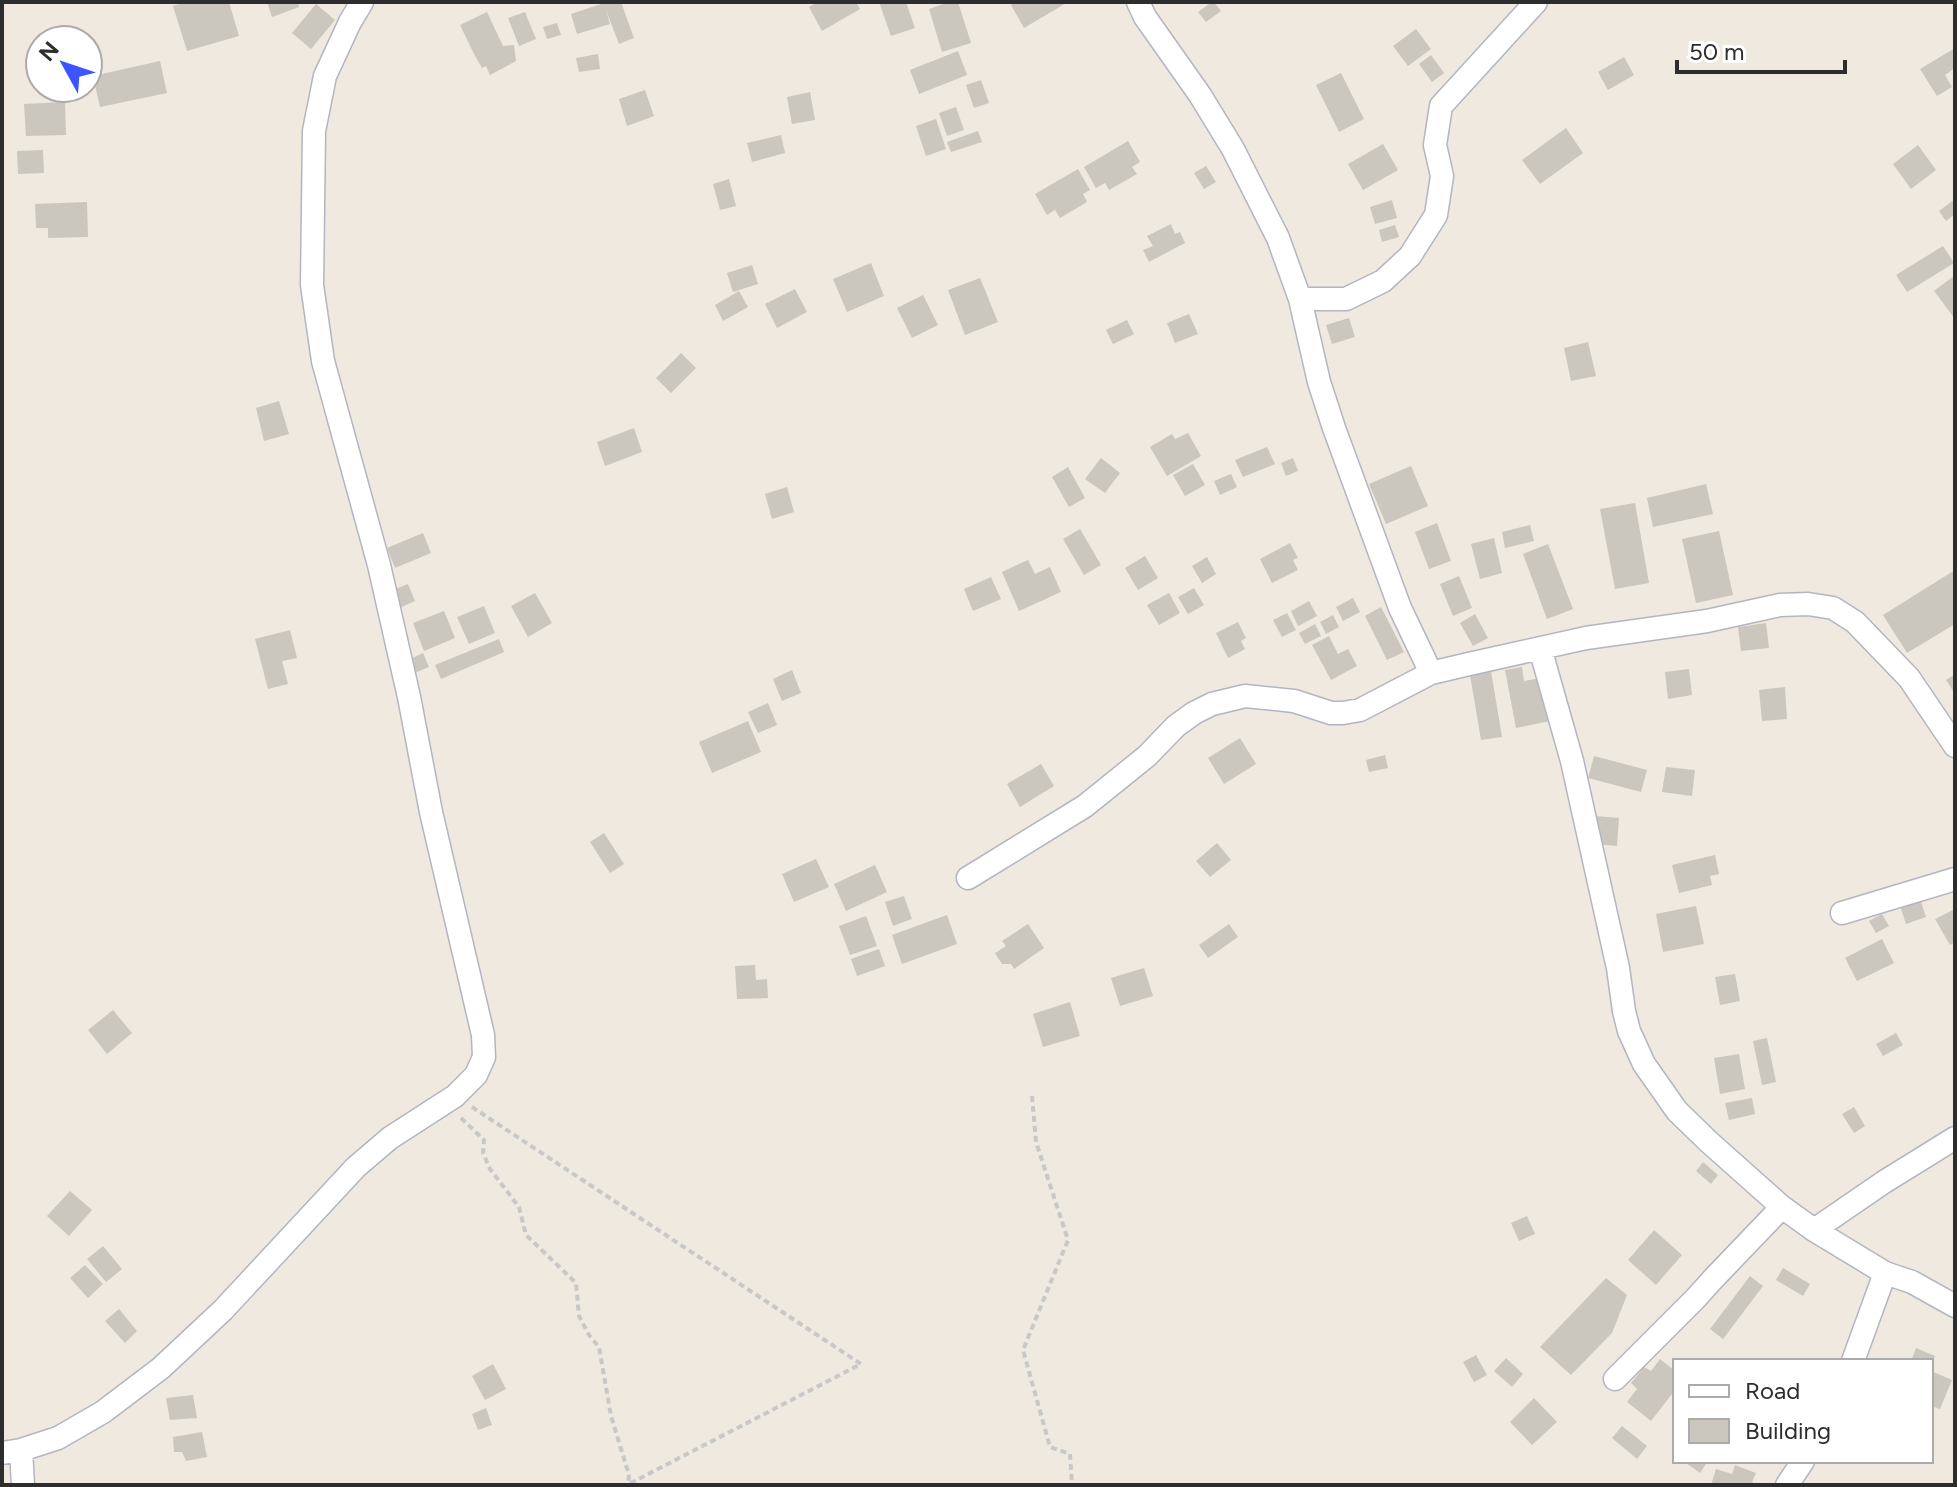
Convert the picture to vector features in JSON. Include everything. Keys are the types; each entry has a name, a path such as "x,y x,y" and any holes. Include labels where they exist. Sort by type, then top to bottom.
{"street":[{"path":"23,1485 12,1451 58,1438 103,1412 161,1368 223,1310 356,1167 390,1138 455,1096 476,1075 484,1057 483,1035 431,812 379,565 323,361 312,285 314,131 325,76 362,2"},
{"path":"1138,2 1233,149 1278,238 1300,299 1319,382 1334,428 1400,608 1431,673"},
{"path":"1300,299 1346,299 1383,281 1410,256 1436,215 1442,176 1435,145 1441,106 1536,2"},
{"path":"968,878 1085,806 1140,762 1176,726 1212,704 1245,696 1294,701 1331,713 1343,713 1360,710 1431,673 1586,638 1707,621 1780,605 1808,604 1833,608 1855,622 1909,678 1955,746"},
{"path":"1540,648 1572,761 1618,968 1624,1011 1644,1064 1677,1111 1782,1207 1885,1273 1912,1282 1955,1306"},
{"path":"1842,913 1955,879"},
{"path":"1814,1230 1955,1138"},
{"path":"1615,1379 1782,1207"},
{"path":"1854,1359 1885,1273"},
{"path":"1787,1485 1802,1463"}],"path":[{"path":"455,1096 861,1364 628,1485"},
{"path":"455,1096 455,1112 484,1140 483,1153 490,1169 519,1207 526,1235 576,1283 579,1316 599,1347 611,1416 629,1475 628,1485"},
{"path":"1032,1096 1036,1142 1068,1240 1023,1350 1050,1447 1070,1454 1072,1485"}],"building":[{"path":"187,2 229,2 239,36 187,51 173,6"},
{"path":"267,2 298,2 299,7 272,17"},
{"path":"603,2 621,2 634,38 619,44 606,10 610,24 577,34 571,14"},
{"path":"818,2 856,2 860,9 822,31 809,7"},
{"path":"879,2 906,2 915,28 891,36"},
{"path":"958,2 971,43 942,52 929,9"},
{"path":"1015,2 1068,2 1024,28 1011,5"},
{"path":"1212,2 1221,11 1206,22 1198,12"},
{"path":"316,4 335,20 311,49 292,33"},
{"path":"487,12 503,46 514,45 516,61 490,75 486,66 482,68 460,25"},
{"path":"525,12 536,39 519,46 508,18"},
{"path":"557,23 561,35 547,39 543,27"},
{"path":"1416,29 1431,49 1408,66 1393,46"},
{"path":"1955,48 1955,68 1945,75 1952,87 1937,96 1920,69"},
{"path":"958,51 967,75 919,94 910,70"},
{"path":"598,54 600,69 579,72 576,58"},
{"path":"1431,55 1444,73 1432,82 1419,64"},
{"path":"1624,57 1634,75 1608,90 1598,72"},
{"path":"160,61 167,93 100,107 99,104 104,104 104,74"},
{"path":"1341,73 1364,119 1339,132 1316,85"},
{"path":"981,80 989,103 974,108 966,85"},
{"path":"645,90 654,116 627,126 619,99"},
{"path":"810,92 815,120 792,124 787,97"},
{"path":"24,104 65,104 66,135 26,136"},
{"path":"956,107 964,130 947,136 939,113"},
{"path":"936,119 946,149 926,156 916,126"},
{"path":"1566,128 1583,153 1540,184 1522,160"},
{"path":"978,131 982,142 951,152 947,142"},
{"path":"781,135 785,153 752,162 747,143"},
{"path":"1128,141 1140,162 1132,167 1137,174 1109,190 1105,183 1096,188 1084,167"},
{"path":"1383,144 1398,170 1363,190 1348,164"},
{"path":"1918,145 1936,170 1911,189 1893,164"},
{"path":"43,150 44,173 18,174 17,151"},
{"path":"1206,166 1216,182 1204,189 1194,173"},
{"path":"1078,169 1090,190 1083,194 1087,202 1060,218 1055,210 1047,215 1035,194"},
{"path":"729,179 736,206 720,210 713,184"},
{"path":"1955,199 1955,214 1946,221 1939,211"},
{"path":"1392,200 1397,218 1375,224 1370,207"},
{"path":"87,202 88,237 48,238 48,228 36,228 35,204"},
{"path":"1171,224 1175,234 1180,232 1185,243 1149,262 1143,250 1153,246 1147,236"},
{"path":"1395,225 1399,237 1382,242 1379,230"},
{"path":"1943,246 1954,263 1907,292 1896,275"},
{"path":"871,263 884,296 847,312 833,279"},
{"path":"752,265 758,284 733,292 727,273"},
{"path":"1955,275 1955,319 1934,291"},
{"path":"980,278 998,322 965,335 948,290"},
{"path":"795,289 807,312 777,328 765,304"},
{"path":"739,291 748,307 723,321 715,305"},
{"path":"923,295 938,325 912,338 897,308"},
{"path":"1189,314 1198,334 1175,343 1167,323"},
{"path":"1349,318 1355,337 1332,344 1326,325"},
{"path":"1127,320 1134,334 1113,344 1106,330"},
{"path":"1588,342 1596,376 1571,381 1564,348"},
{"path":"681,353 696,368 671,393 656,378"},
{"path":"279,401 289,434 264,441 256,408"},
{"path":"634,428 642,452 605,466 597,442"},
{"path":"1188,433 1201,456 1167,476 1150,447 1172,434 1175,439"},
{"path":"1267,447 1275,464 1243,477 1235,460"},
{"path":"1101,458 1120,473 1105,493 1085,479"},
{"path":"1293,458 1298,471 1286,476 1281,463"},
{"path":"1193,464 1205,485 1185,496 1173,475"},
{"path":"1411,466 1428,506 1386,524 1369,484"},
{"path":"1068,467 1085,498 1069,507 1052,477"},
{"path":"1231,474 1237,487 1220,495 1214,481"},
{"path":"1706,484 1713,514 1653,527 1647,498"},
{"path":"787,487 794,512 772,519 765,494"},
{"path":"1635,503 1649,583 1615,589 1600,509"},
{"path":"1437,523 1451,561 1429,569 1415,532"},
{"path":"1530,525 1534,541 1505,548 1502,532"},
{"path":"1080,529 1101,565 1084,575 1063,539"},
{"path":"1719,531 1733,595 1696,603 1682,539"},
{"path":"423,533 431,553 395,568 387,548"},
{"path":"1494,538 1502,573 1480,579 1471,544"},
{"path":"1290,543 1298,558 1293,560 1298,570 1272,583 1260,559"},
{"path":"1548,544 1573,609 1547,619 1523,554"},
{"path":"1145,556 1158,578 1138,590 1125,568"},
{"path":"1207,557 1216,574 1202,583 1192,566"},
{"path":"1028,560 1035,574 1050,567 1061,592 1019,611 1002,572"},
{"path":"1955,570 1955,624 1907,653 1883,615"},
{"path":"1459,576 1472,608 1453,616 1440,584"},
{"path":"991,577 1001,599 973,611 964,589"},
{"path":"408,584 415,601 397,609 390,591"},
{"path":"1194,588 1204,605 1188,614 1178,597"},
{"path":"535,593 552,623 528,637 511,606"},
{"path":"1169,593 1180,613 1159,625 1147,605"},
{"path":"1353,598 1360,612 1343,621 1336,607"},
{"path":"1309,601 1317,616 1298,626 1291,611"},
{"path":"484,606 495,633 469,644 457,617"},
{"path":"1381,607 1404,652 1387,660 1365,616"},
{"path":"444,611 455,638 424,651 413,623"},
{"path":"1287,613 1296,630 1282,637 1273,620"},
{"path":"1475,614 1488,638 1473,646 1460,623"},
{"path":"1333,615 1339,627 1326,634 1320,622"},
{"path":"1238,622 1246,638 1241,641 1245,649 1228,658 1216,633"},
{"path":"1766,623 1769,648 1741,651 1738,627"},
{"path":"1315,624 1321,636 1305,644 1299,633"},
{"path":"290,630 297,658 282,661 288,684 268,689 255,639"},
{"path":"1329,636 1338,654 1348,649 1357,666 1331,680 1312,645"},
{"path":"499,639 504,652 441,679 435,665"},
{"path":"423,653 429,667 412,674 406,661"},
{"path":"1522,667 1524,681 1541,678 1550,721 1516,728 1505,670"},
{"path":"1689,669 1692,695 1668,699 1665,672"},
{"path":"792,670 801,693 782,701 773,679"},
{"path":"1491,671 1502,737 1481,740 1470,675"},
{"path":"1955,674 1955,694 1946,680"},
{"path":"1785,687 1787,719 1762,721 1759,690"},
{"path":"768,703 777,725 758,733 748,712"},
{"path":"748,721 761,752 712,773 699,742"},
{"path":"1240,738 1256,764 1224,784 1208,758"},
{"path":"1385,755 1388,768 1369,772 1366,760"},
{"path":"1594,756 1647,770 1641,792 1588,778"},
{"path":"1041,764 1054,786 1020,807 1007,784"},
{"path":"1666,767 1695,770 1692,796 1662,792"},
{"path":"1595,816 1619,818 1617,846 1593,844"},
{"path":"604,833 624,864 610,873 590,842"},
{"path":"1217,843 1231,860 1210,877 1196,861"},
{"path":"1715,855 1719,874 1710,876 1712,885 1679,893 1672,865"},
{"path":"816,859 829,887 794,902 782,874"},
{"path":"875,865 887,892 846,911 834,884"},
{"path":"904,896 912,919 893,926 885,902"},
{"path":"1920,899 1926,917 1906,924 1900,906"},
{"path":"1696,906 1704,944 1663,952 1656,914"},
{"path":"1955,909 1955,942 1950,945 1935,919"},
{"path":"1882,914 1889,926 1876,933 1869,921"},
{"path":"947,915 957,944 902,964 892,935"},
{"path":"866,916 877,946 850,955 839,926"},
{"path":"1028,924 1044,948 1014,969 1011,964 1002,964 995,953 1006,946 1002,941"},
{"path":"1229,924 1238,937 1208,958 1199,945"},
{"path":"1882,939 1894,963 1857,981 1845,958"},
{"path":"879,949 885,966 857,976 851,959"},
{"path":"755,965 756,980 767,979 768,998 737,999 735,966"},
{"path":"1144,968 1153,996 1120,1006 1111,978"},
{"path":"1735,974 1740,1001 1720,1005 1715,977"},
{"path":"1070,1002 1080,1036 1043,1047 1033,1014"},
{"path":"113,1010 132,1033 107,1054 88,1030"},
{"path":"1896,1033 1903,1045 1883,1056 1876,1044"},
{"path":"1767,1038 1776,1082 1762,1085 1753,1041"},
{"path":"1739,1054 1745,1089 1720,1094 1714,1058"},
{"path":"1752,1098 1755,1114 1729,1120 1725,1103"},
{"path":"1854,1107 1865,1126 1854,1133 1842,1114"},
{"path":"1703,1162 1718,1175 1711,1184 1696,1171"},
{"path":"70,1191 92,1210 69,1236 47,1216"},
{"path":"1527,1216 1535,1234 1519,1241 1511,1223"},
{"path":"1654,1230 1682,1255 1656,1285 1628,1260"},
{"path":"103,1246 122,1269 106,1282 87,1259"},
{"path":"85,1265 103,1284 88,1298 70,1278"},
{"path":"1783,1268 1810,1284 1803,1296 1776,1280"},
{"path":"1750,1276 1763,1286 1723,1339 1710,1329"},
{"path":"1606,1278 1627,1295 1612,1333 1571,1375 1540,1347"},
{"path":"119,1309 137,1331 125,1343 105,1321"},
{"path":"1916,1348 1935,1356 1933,1361 1912,1359"},
{"path":"1476,1355 1487,1375 1474,1382 1463,1362"},
{"path":"1506,1358 1523,1374 1512,1387 1494,1371"},
{"path":"1660,1359 1673,1369 1673,1393 1651,1421 1627,1402 1637,1389 1631,1383 1644,1367 1651,1371"},
{"path":"493,1364 506,1389 485,1400 472,1376"},
{"path":"1933,1372 1952,1380 1940,1409 1933,1407"},
{"path":"193,1395 197,1418 170,1420 166,1398"},
{"path":"1534,1398 1557,1422 1532,1445 1510,1422"},
{"path":"486,1408 492,1425 478,1430 472,1414"},
{"path":"1622,1426 1647,1446 1637,1459 1612,1438"},
{"path":"202,1432 207,1457 186,1461 182,1452 174,1452 173,1437"},
{"path":"1686,1463 1707,1463 1700,1473"},
{"path":"1735,1465 1756,1473 1752,1482 1758,1485 1711,1485 1716,1469 1732,1474"}]}
